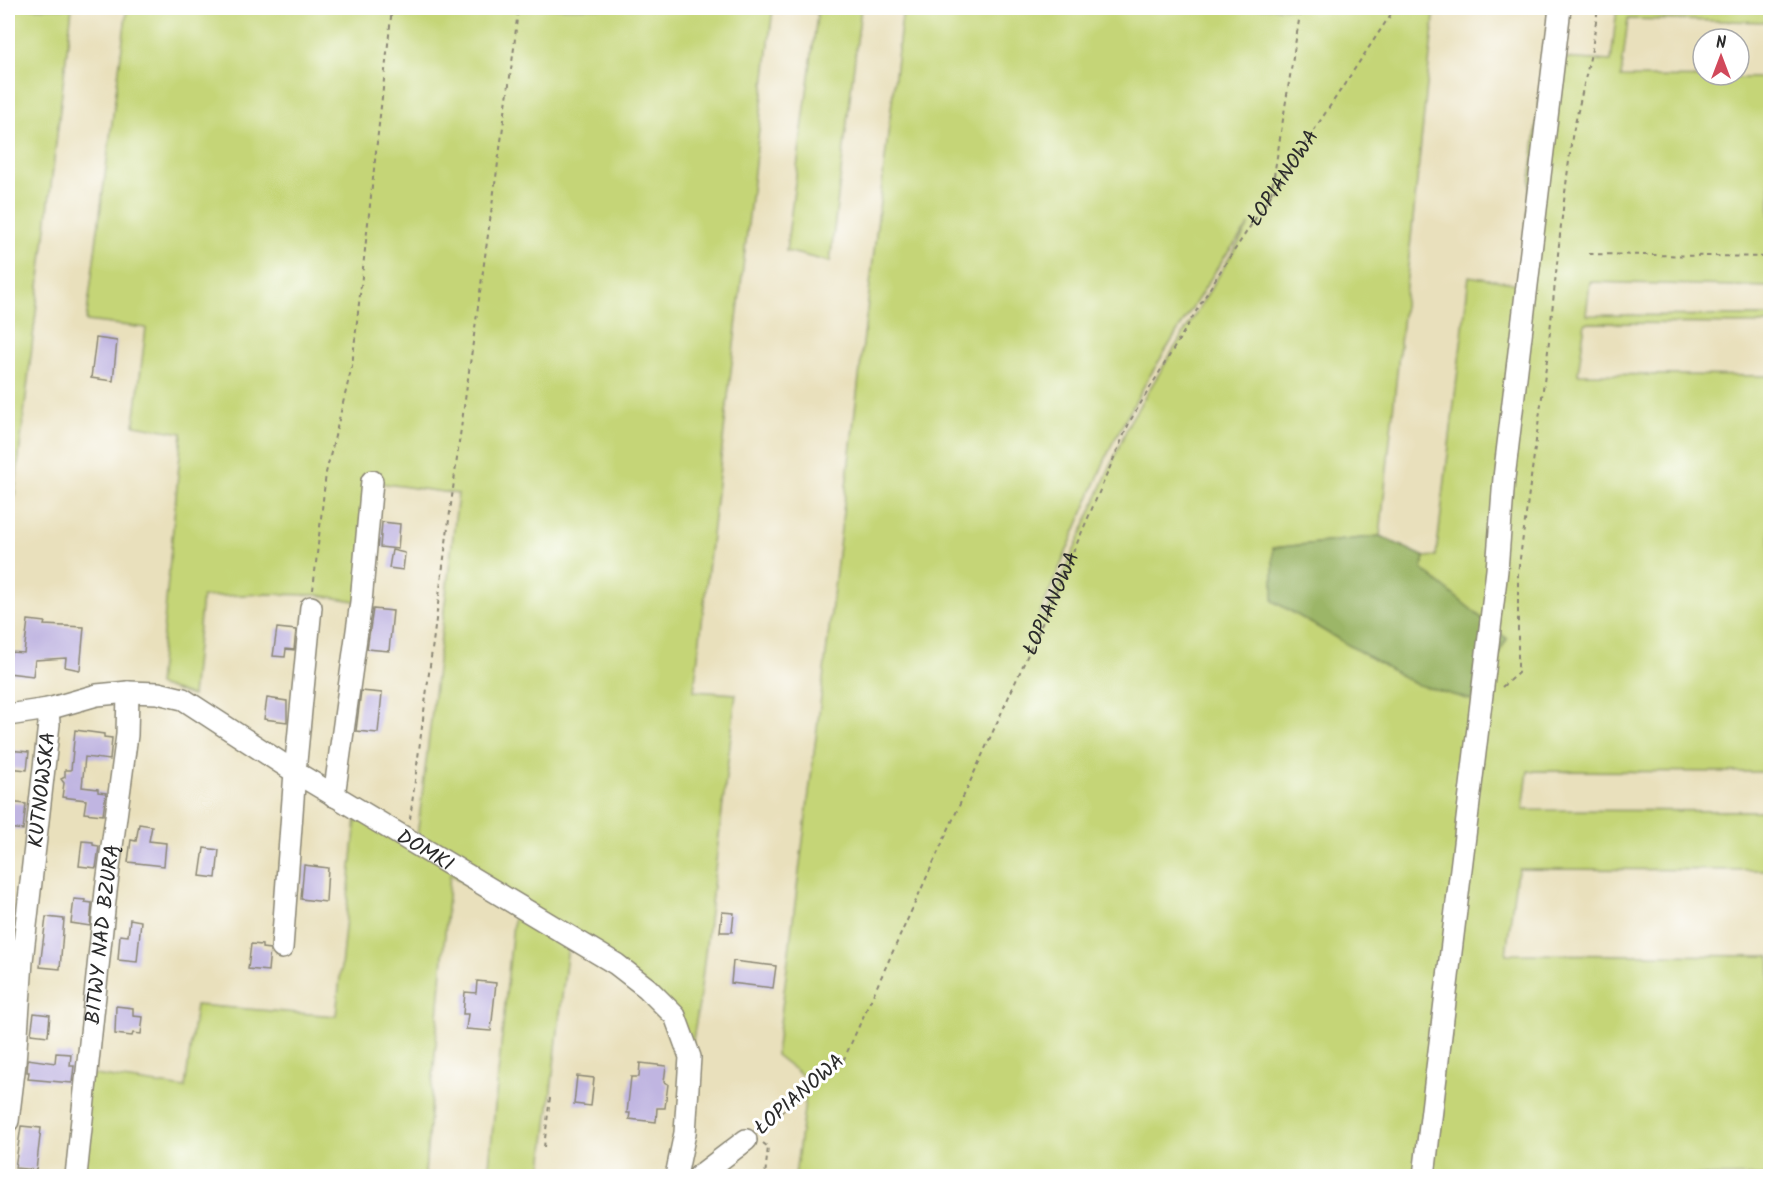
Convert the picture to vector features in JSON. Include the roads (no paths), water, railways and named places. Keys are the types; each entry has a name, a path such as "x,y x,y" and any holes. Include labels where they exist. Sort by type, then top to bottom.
{"street":[{"path":"1424,1176 1497,570 1504,478 1560,8"},
{"path":"334,796 362,602 372,482"},
{"path":"282,948 295,772 311,607"},
{"name":"DOMKI","path":"8,715 48,709 97,695 128,692 158,693 183,699 334,796 615,964 647,987 675,1016 690,1057 685,1133 676,1176"},
{"name":"BITWY NAD BZURĄ","path":"76,1176 105,903 127,735 128,692"},
{"name":"KUTNOWSKA","path":"8,1122 15,1063 22,961 49,724 48,709"},
{"name":"ŁOPIANOWA","path":"699,1176 746,1140"}]}
